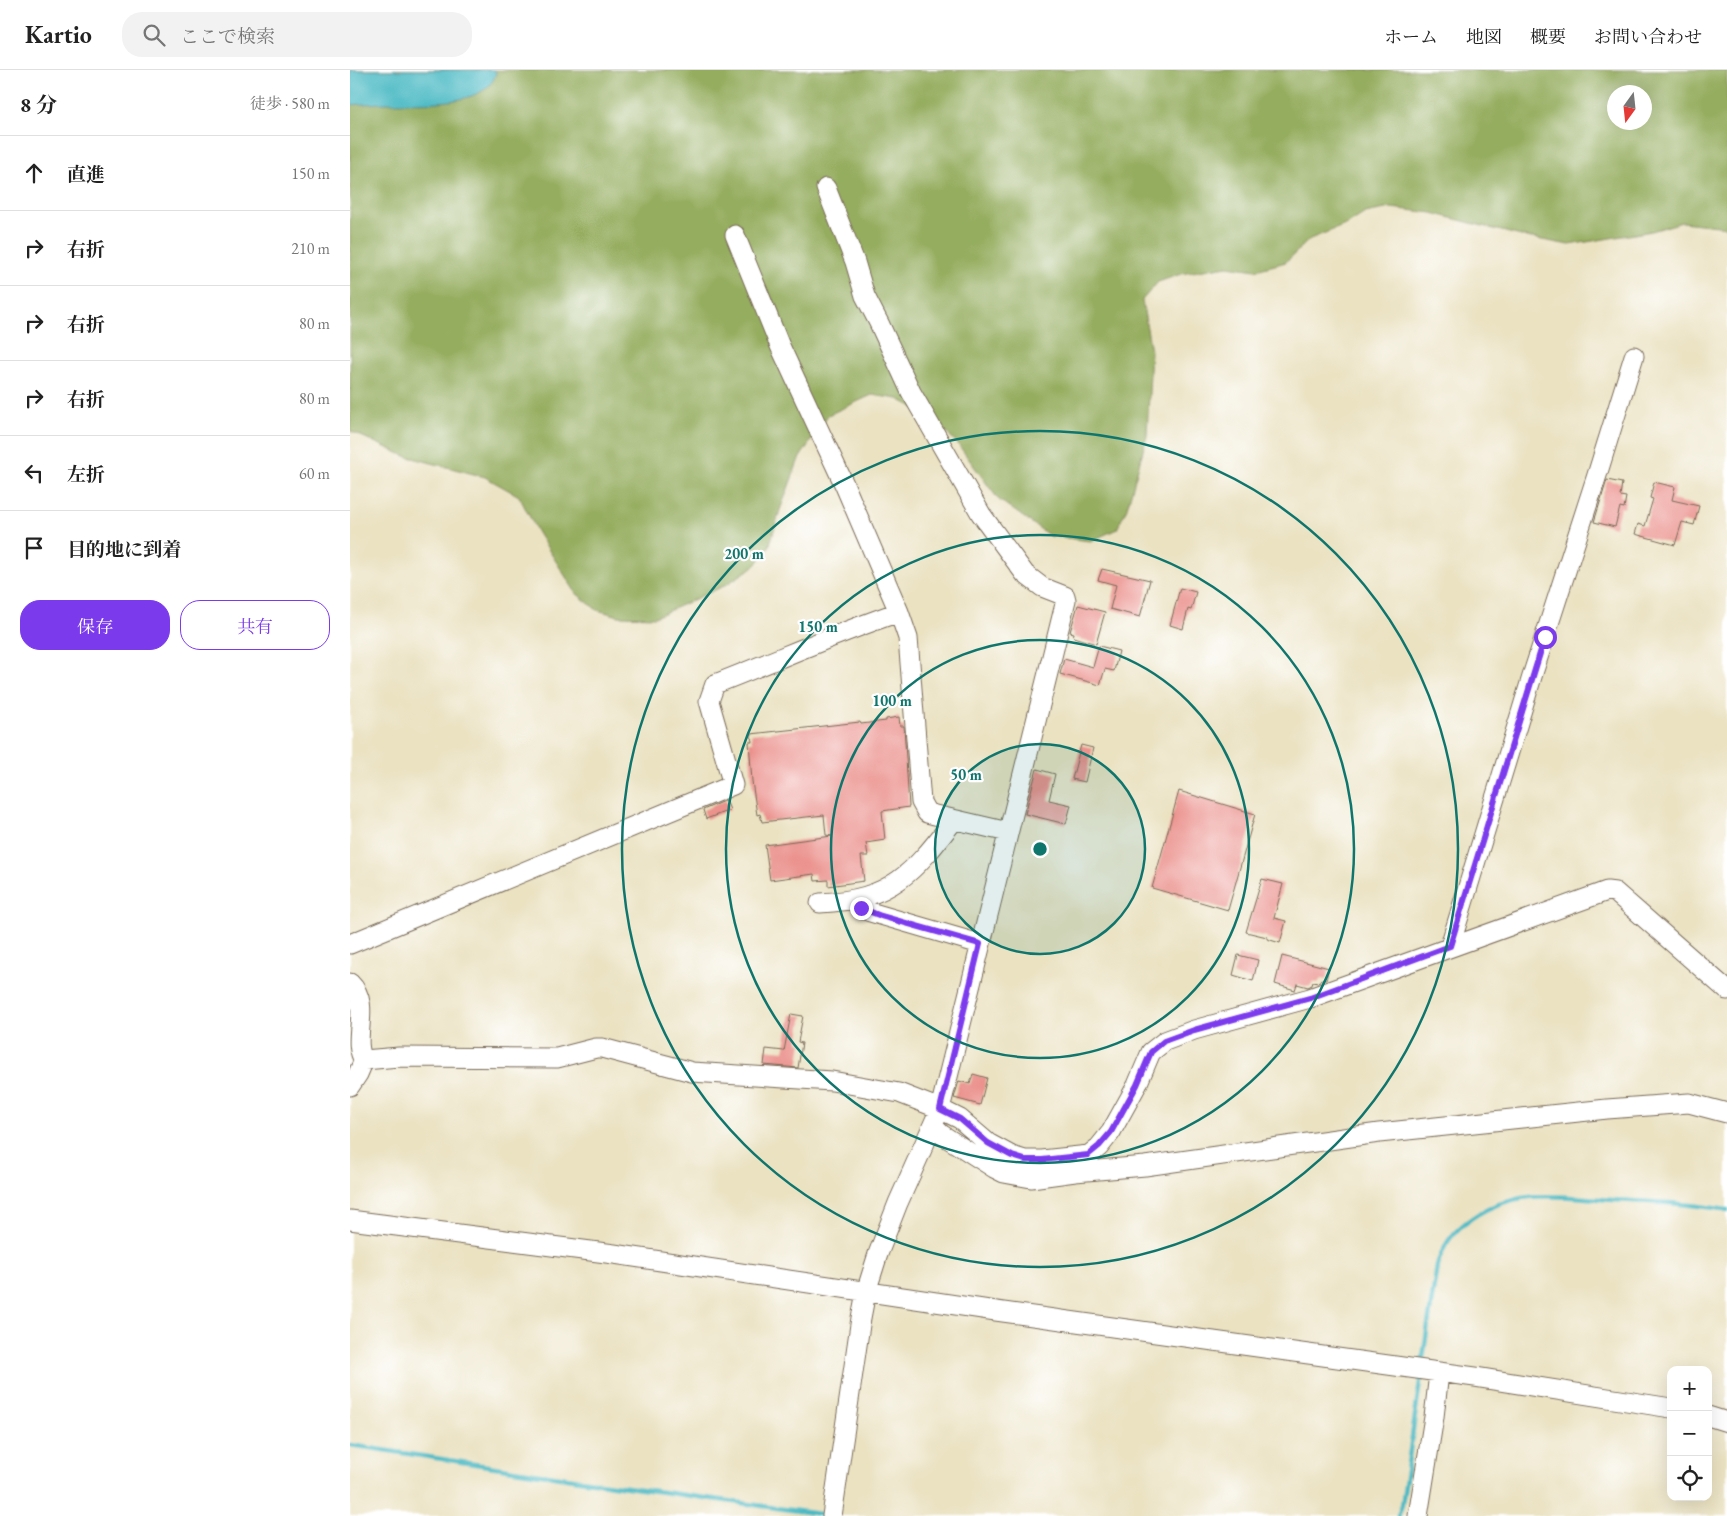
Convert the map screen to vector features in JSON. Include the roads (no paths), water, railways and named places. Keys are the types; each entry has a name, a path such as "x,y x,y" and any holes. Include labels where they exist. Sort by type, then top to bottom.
{"street":[{"path":"826,188 855,262 865,296 911,392 981,514 1025,574 1042,588 1062,594 1066,598 936,1117 898,1204 878,1254 866,1292 832,1516"},
{"path":"735,235 780,346 845,486 899,612 910,647 921,802 927,813 1008,832"},
{"path":"1450,946 1534,670 1634,356"},
{"path":"350,944 733,785 709,701 715,684 899,612"},
{"path":"820,903 854,900 890,887 907,875 930,851 954,820"},
{"path":"358,1053 400,1058 557,1058 602,1048 692,1072 832,1081 899,1093 936,1117 960,1119 988,1143 1012,1156 1025,1160 1042,1160 1088,1155 1099,1146 1111,1132 1137,1085 1151,1052 1164,1041 1194,1030 1310,998 1602,892 1615,892 1727,990"},
{"path":"854,900 861,908 870,912 980,944"},
{"path":"350,983 355,989 360,1003 358,1074 350,1086"},
{"path":"936,1117 941,1134 1004,1173 1031,1178 1145,1166 1379,1133 1607,1109 1689,1103 1727,1112"},
{"path":"350,1220 614,1254 1667,1407"},
{"path":"1418,1516 1439,1373"},
{"path":"1712,1417 1727,1422"}],"water":[{"path":"350,70 495,70 496,73 490,84 480,92 467,98 435,102 350,105"}],"waterway":[{"path":"1422,1364 1437,1266 1442,1251 1459,1228 1489,1208 1523,1198 1558,1196 1670,1203 1727,1210"},
{"path":"1398,1516 1402,1505 1421,1375"},
{"path":"350,1445 827,1515"}]}
